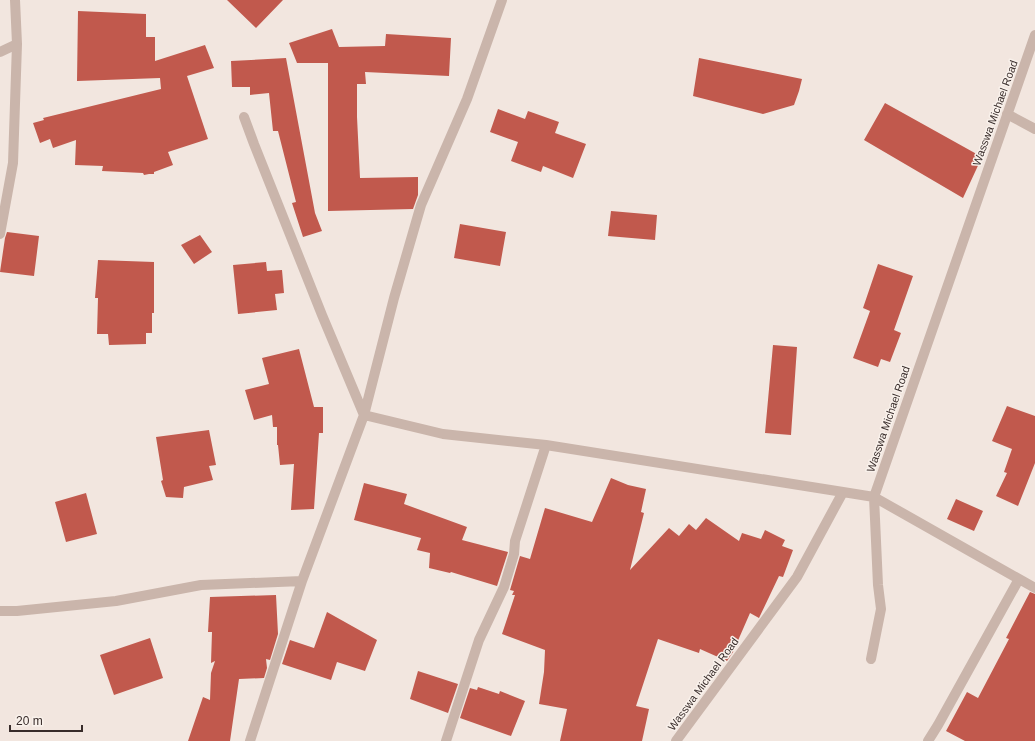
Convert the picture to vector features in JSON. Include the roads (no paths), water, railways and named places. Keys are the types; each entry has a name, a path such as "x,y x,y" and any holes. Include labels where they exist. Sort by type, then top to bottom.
{"street":[{"path":"0,234 13,163 16,0"},
{"path":"250,741 302,581 364,415 394,298 421,206 467,99 502,0"},
{"name":"Wasswa Michael Road","path":"874,497 1035,35"},
{"path":"0,52 16,44"},
{"path":"1007,114 1035,129"},
{"path":"244,117 319,308 364,415"},
{"path":"364,415 443,434 546,445 874,497 1035,588"},
{"path":"446,741 479,640 504,586 514,554 514,541 546,445"},
{"name":"Wasswa Michael Road","path":"676,741 797,577 843,492"},
{"path":"871,659 881,609 878,585 874,497"},
{"path":"928,741 1019,579"},
{"path":"0,611 16,611 116,601 202,585 302,581"}]}
